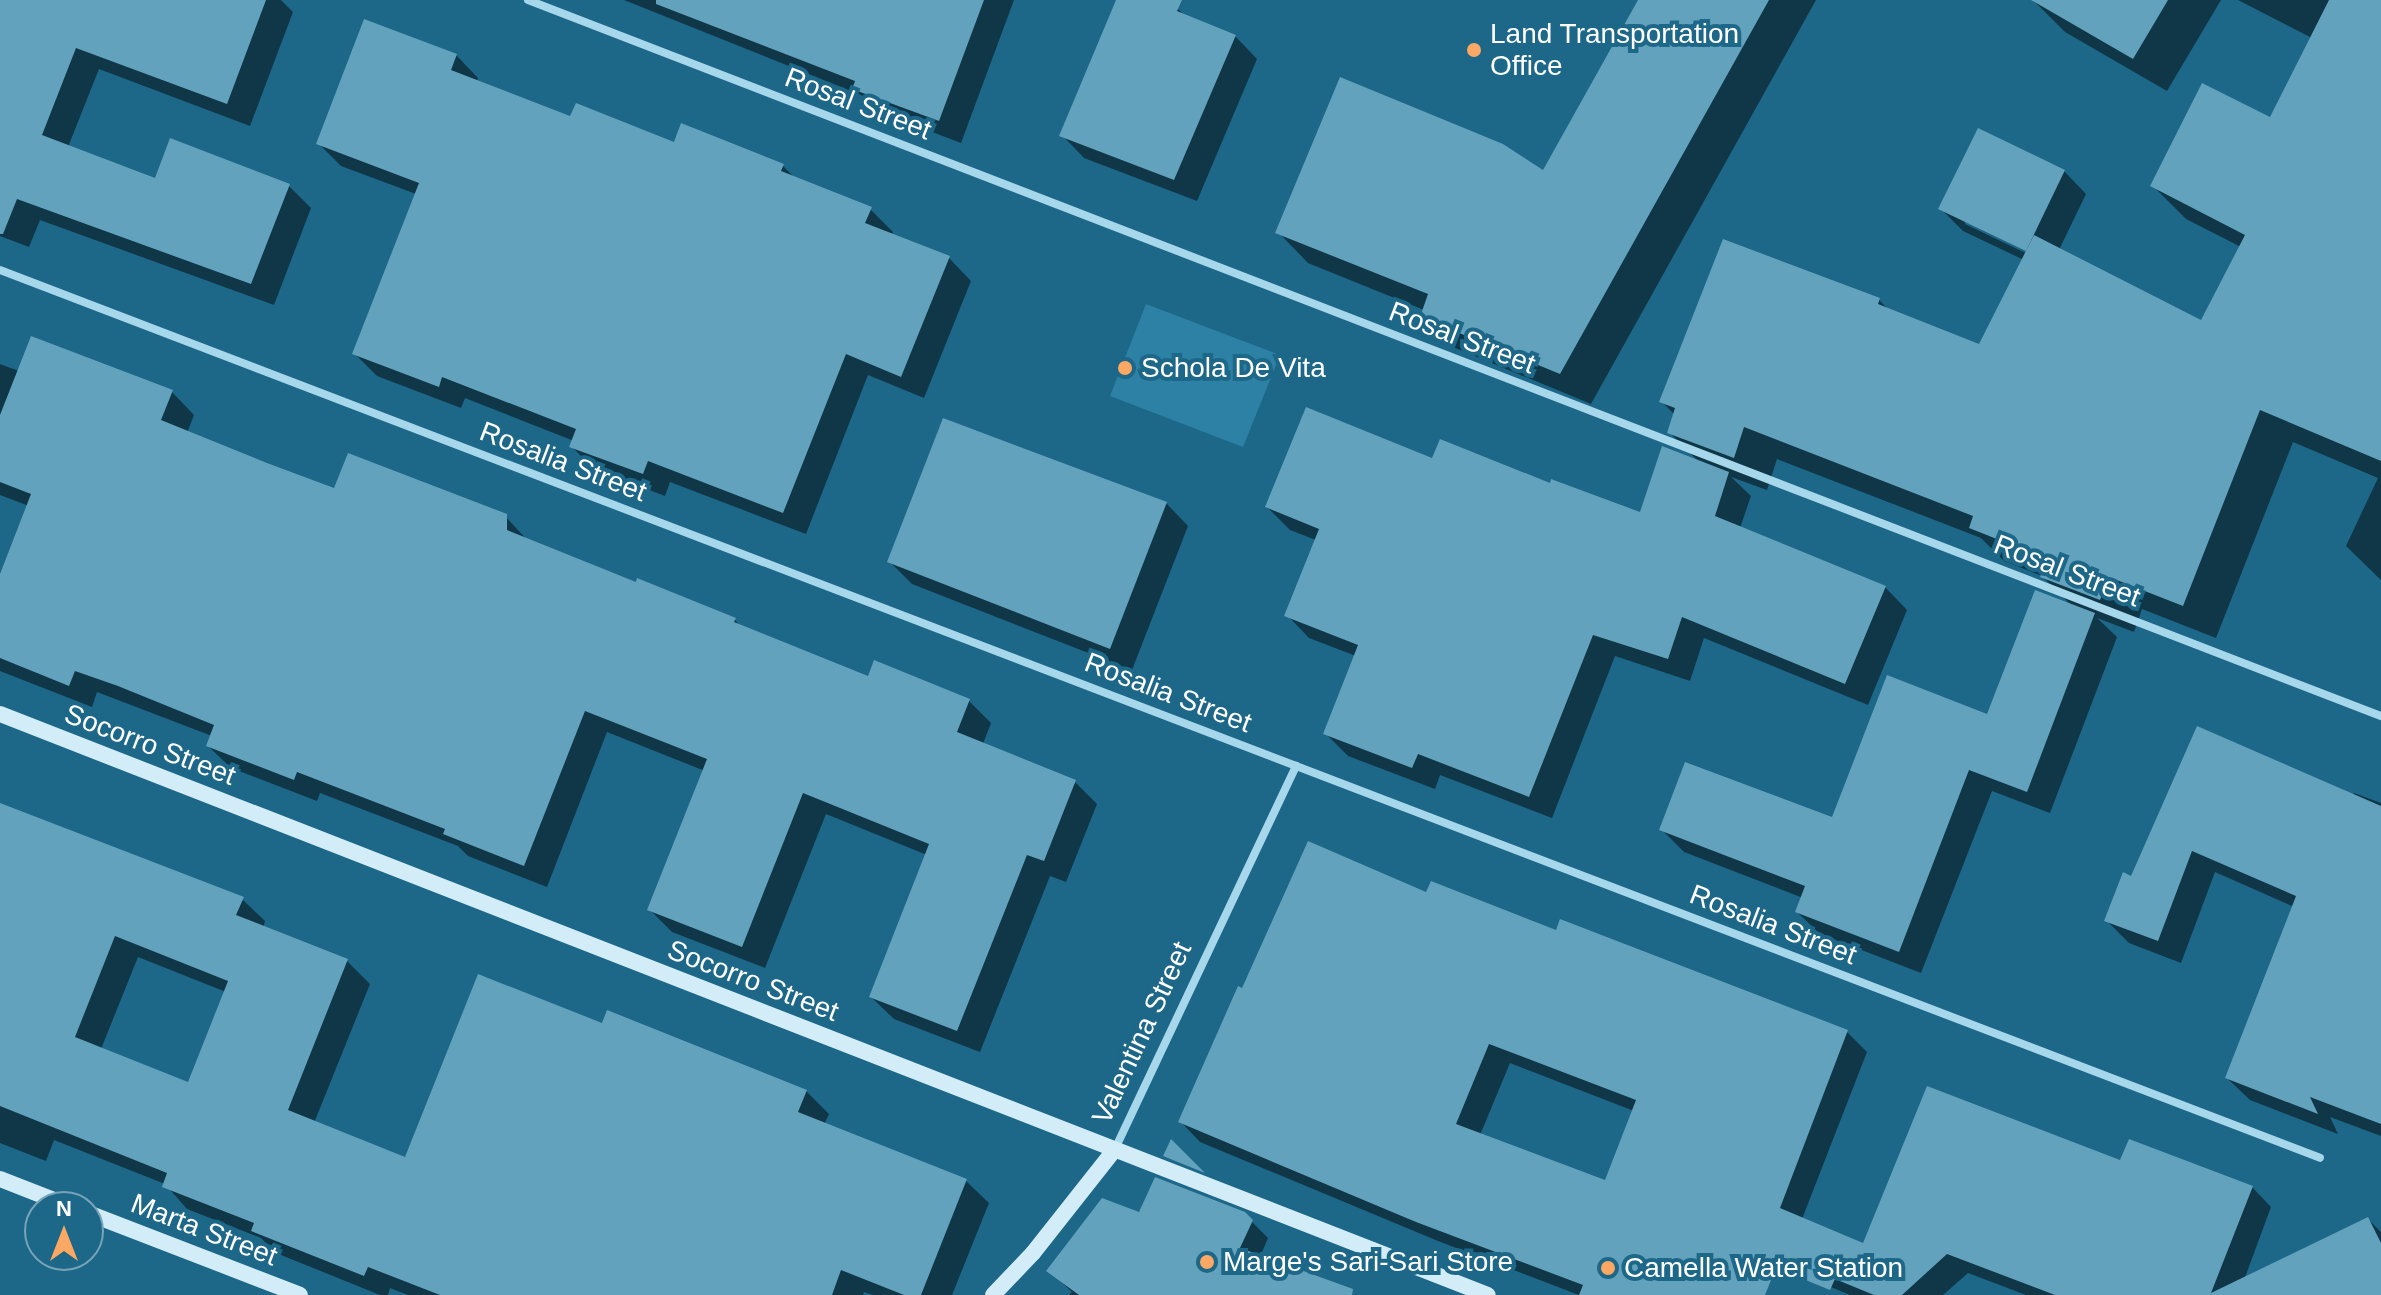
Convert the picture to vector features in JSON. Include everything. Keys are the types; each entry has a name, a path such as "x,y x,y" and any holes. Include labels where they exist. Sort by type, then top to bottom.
{"street":[{"name":"Rosal Street","path":"528,0 2381,716"},
{"name":"Rosalia Street","path":"0,270 2320,1158"},
{"name":"Socorro Street","path":"0,714 1488,1295"},
{"name":"Valentina Street","path":"993,1295 1033,1253 1115,1149 1296,766"},
{"path":"0,1179 31,1191"},
{"name":"Marta Street","path":"104,1219 300,1295"}],"shaded area":[{"path":"1146,304 1280,355 1243,447 1110,396"}],"building":[{"path":"0,0 266,0 227,104 76,48 42,135 155,178 170,138 290,184 251,284 17,199 3,234 0,234"},
{"path":"656,0 984,0 939,121 852,89 855,81 656,4"},
{"path":"1116,0 1182,0 1177,11 1236,35 1174,180 1059,136"},
{"path":"1638,0 1769,0 1560,374 1420,317 1428,294 1275,233 1340,77 1503,144 1543,170"},
{"path":"2031,0 2168,0 2133,59"},
{"path":"2329,0 2381,0 2381,461 2260,410 2183,606 2109,577 2100,600 2040,577 2047,559 1969,528 1973,516 1744,427 1734,458 1667,433 1675,408 1659,402 1723,239 1880,298 1878,304 1979,344 2034,235 2201,320 2245,235 2150,186 2202,83 2270,117"},
{"path":"364,19 457,54 451,70 570,116 576,103 674,142 681,123 784,164 781,171 872,207 865,223 950,256 901,377 846,354 783,513 648,461 643,474 569,447 576,429 442,377 439,387 352,354 419,183 316,144"},
{"path":"1978,128 2065,170 2026,251 1938,209"},
{"path":"31,336 173,390 161,420 267,463 334,488 348,453 507,514 507,530 736,618 734,622 868,676 874,660 970,699 957,732 1076,780 1044,861 1027,855 957,1031 869,997 929,844 803,793 742,947 647,910 707,759 585,711 524,866 443,834 445,829 297,772 294,780 206,746 214,725 118,686 75,671 69,686 0,658 0,574 31,494 0,482 0,415"},
{"path":"1306,407 1432,458 1440,439 1550,483 1551,479 1640,512 1662,446 1729,472 1715,516 1886,586 1845,684 1682,617 1668,659 1593,635 1529,797 1418,754 1412,768 1323,734 1358,645 1284,616 1319,529 1265,507"},
{"path":"943,418 1167,502 1110,649 887,562"},
{"path":"2035,590 2095,613 2027,792 1969,770 1899,952 1795,912 1805,886 1659,830 1685,762 1832,817 1887,675 1987,714"},
{"path":"2197,726 2381,806 2381,1124 2310,1097 2318,1114 2225,1078 2296,896 2192,851 2158,941 2104,921 2123,872 2131,876"},
{"path":"0,803 244,897 236,915 348,959 288,1110 405,1157 478,974 602,1023 607,1010 807,1090 798,1112 967,1179 921,1295 904,1295 841,1270 832,1295 440,1295 368,1267 364,1276 251,1231 254,1223 162,1187 167,1173 0,1106","holes":["115,936 228,981 188,1082 75,1037"]},
{"path":"1308,841 1426,892 1431,881 1556,930 1560,919 1848,1030 1780,1208 1863,1243 1927,1086 2120,1160 2129,1139 2253,1186 2211,1293 2368,1217 2381,1243 2381,1295 2055,1295 1947,1254 1902,1295 1874,1295 1835,1279 1830,1290 1776,1268 1765,1295 1579,1295 1583,1285 1416,1222 1178,1122 1238,986 1242,988","holes":["1489,1044 1636,1100 1605,1180 1456,1124"]},
{"path":"1171,1139 1205,1173 1163,1156"},
{"path":"1155,1177 1245,1212 1253,1220 1240,1248 1353,1289 1352,1295 1079,1295 1046,1271 1102,1198 1139,1212"}],"place":[{"name":"Land Transportation Office","path":"1474,50"},
{"name":"Schola De Vita","path":"1125,368"},
{"name":"Marge's Sari-Sari Store","path":"1207,1262"},
{"name":"Camella Water Station","path":"1608,1268"}]}
